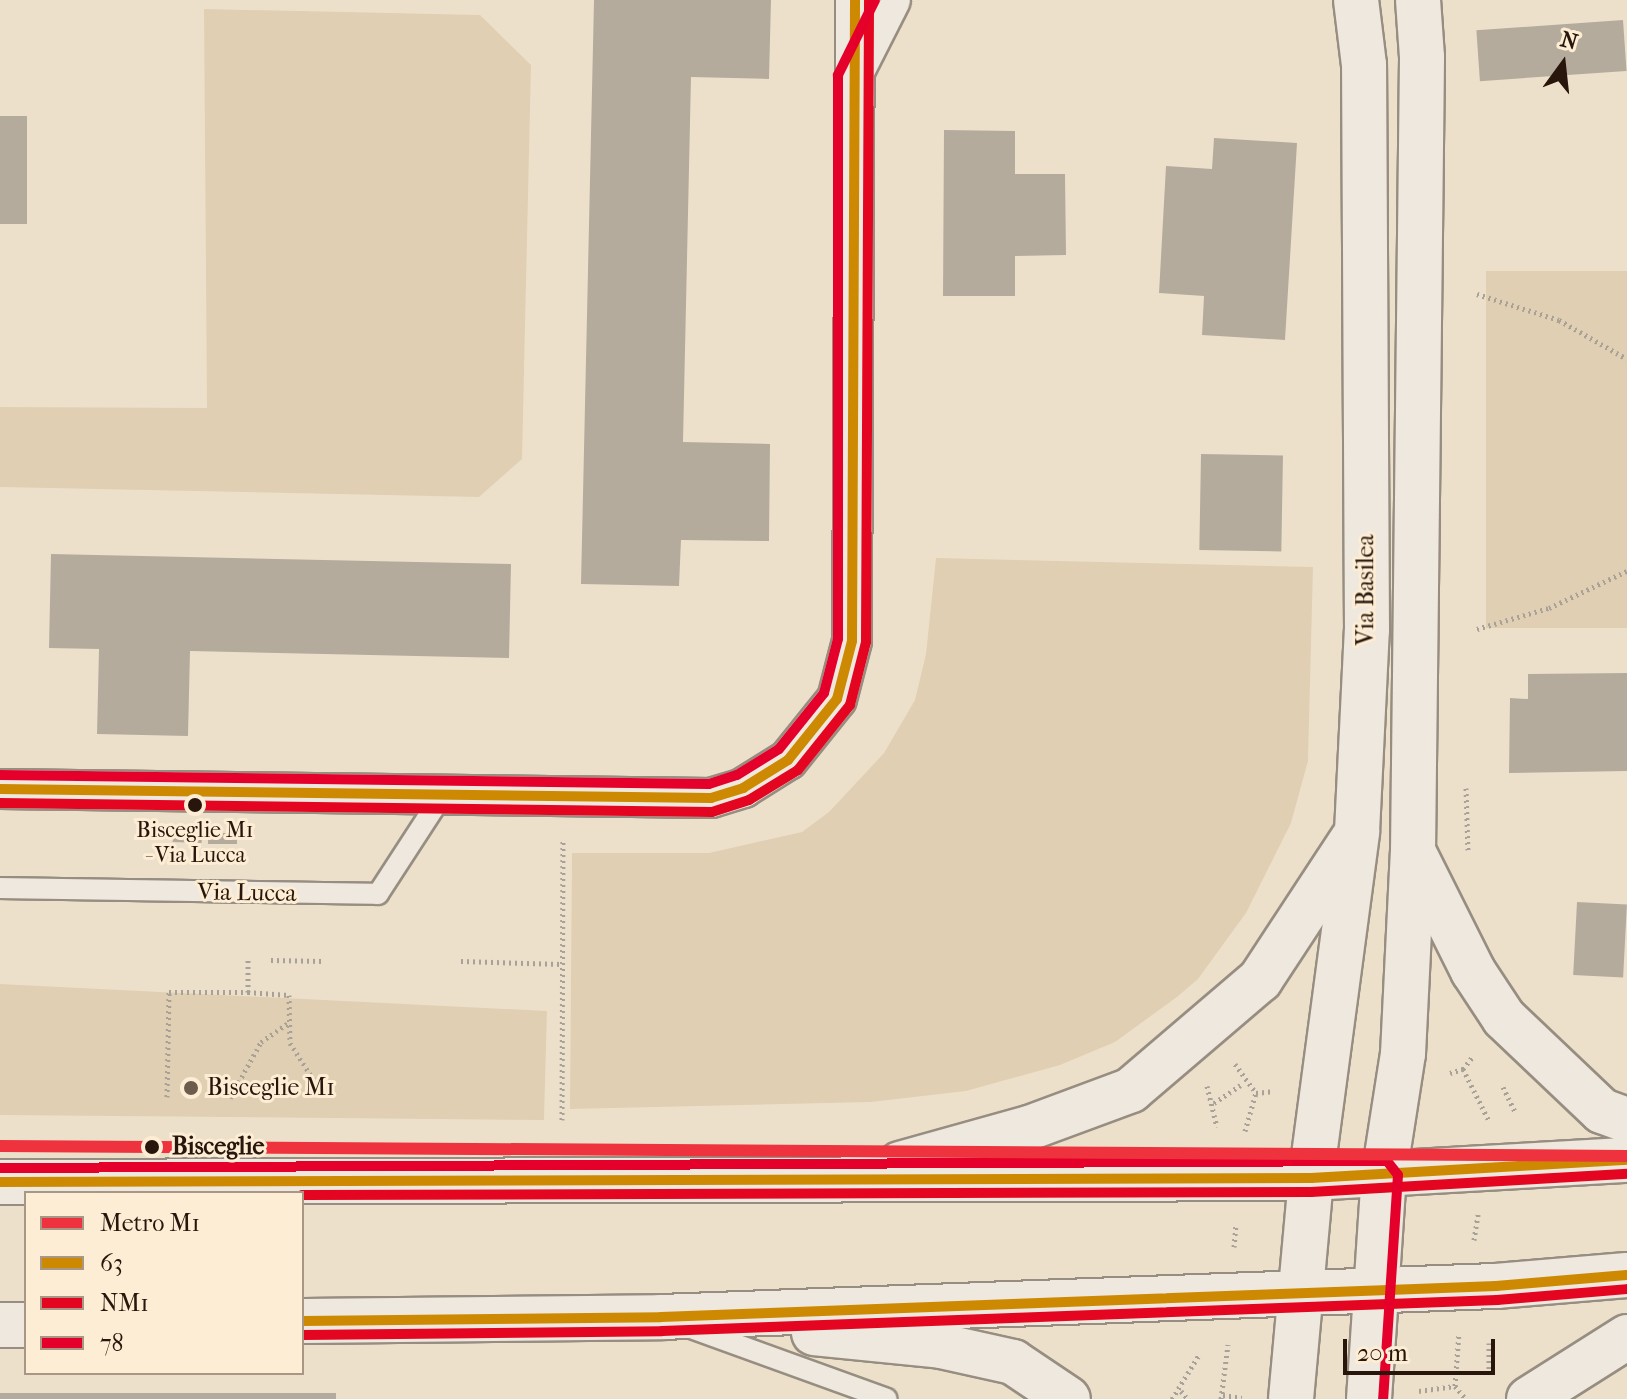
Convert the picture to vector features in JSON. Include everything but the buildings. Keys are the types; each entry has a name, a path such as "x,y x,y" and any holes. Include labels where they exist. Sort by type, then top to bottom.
{"main road":[{"name":"Via Basilea","path":"1291,1399 1311,1178 1357,832 1367,630 1364,65 1356,0"},
{"name":"Via Basilea","path":"1369,1399 1379,1290 1384,1175 1403,1054 1413,852 1422,72 1418,0"},
{"path":"841,1181 1029,1128 1131,1090 1260,980 1357,832"},
{"path":"1413,852 1473,971 1504,1018 1602,1111 1627,1120"},
{"path":"0,1182 1311,1178 1627,1160"},
{"path":"304,1321 661,1317 1379,1290 1627,1275"},
{"path":"661,1317 941,1346 1013,1362 1068,1399"},
{"path":"0,1325 24,1325"},
{"path":"1529,1399 1627,1337"}],"street":[{"path":"0,789 441,797 711,798 743,788 788,760 814,734 837,699 852,641 852,76 855,0"},
{"path":"852,76 891,0"}],"lane":[{"name":"Via Lucca","path":"0,888 378,894 441,797"},
{"path":"661,1317 887,1399"}],"path":[{"path":"1477,294 1559,320 1627,359"},
{"path":"1477,629 1549,608 1627,571"},
{"path":"1466,783 1469,860"},
{"path":"562,1120 563,842"},
{"path":"248,959 248,992"},
{"path":"271,960 323,961"},
{"path":"461,961 562,964"},
{"path":"167,1097 169,992 289,995 290,1043 324,1096"},
{"path":"230,1098 261,1042 289,1022"},
{"path":"1445,1074 1463,1069 1482,1045"},
{"path":"1231,1059 1256,1093"},
{"path":"1463,1069 1490,1114"},
{"path":"1207,1084 1214,1103 1217,1127"},
{"path":"1214,1103 1241,1085"},
{"path":"1256,1093 1287,1093"},
{"path":"1246,1115 1256,1093"},
{"path":"1234,1249 1235,1237"},
{"path":"1458,1343 1455,1386 1466,1399"},
{"path":"1489,1343 1489,1376"},
{"path":"1226,1354 1222,1397 1248,1399"},
{"path":"1172,1399 1181,1391 1199,1355"},
{"path":"1412,1392 1455,1386"},
{"path":"1181,1391 1188,1399"}],"shaded area":[{"path":"204,9 480,15 531,65 522,459 479,497 0,487 0,407 207,408"},
{"path":"1486,271 1627,271 1627,628 1486,628"},
{"path":"936,558 1313,567 1308,761 1291,823 1246,913 1198,979 1177,997 1115,1042 1060,1065 966,1091 871,1102 570,1109 572,853 709,853 802,832 829,812 884,753 915,700 926,654"},
{"path":"0,984 547,1011 544,1120 0,1115"}],"metro line":[{"name":"M1","path":"0,1146 1627,1156"}],"transit line":[{"name":"63","path":"0,789 711,798 743,788 788,760 837,699 852,641 855,0"},
{"name":"NM1","path":"0,803 712,812 749,800 798,770 850,705 866,642 869,0"},
{"name":"78","path":"0,775 709,784 737,775 779,749 824,693 838,639 838,75 875,0"},
{"name":"63","path":"0,1182 1311,1178 1627,1160"},
{"name":"78","path":"0,1168 1387,1161 1398,1175 1383,1399"},
{"name":"NM1","path":"304,1195 1311,1192 1627,1174"},
{"name":"63","path":"304,1321 661,1317 1496,1286 1627,1275"},
{"name":"NM1","path":"304,1335 662,1331 1497,1300 1627,1289"}],"place":[{"name":"Bisceglie M1 - Via Lucca","path":"195,805"},
{"name":"Bisceglie M1","path":"191,1088"},
{"name":"Bisceglie","path":"152,1147"}]}
